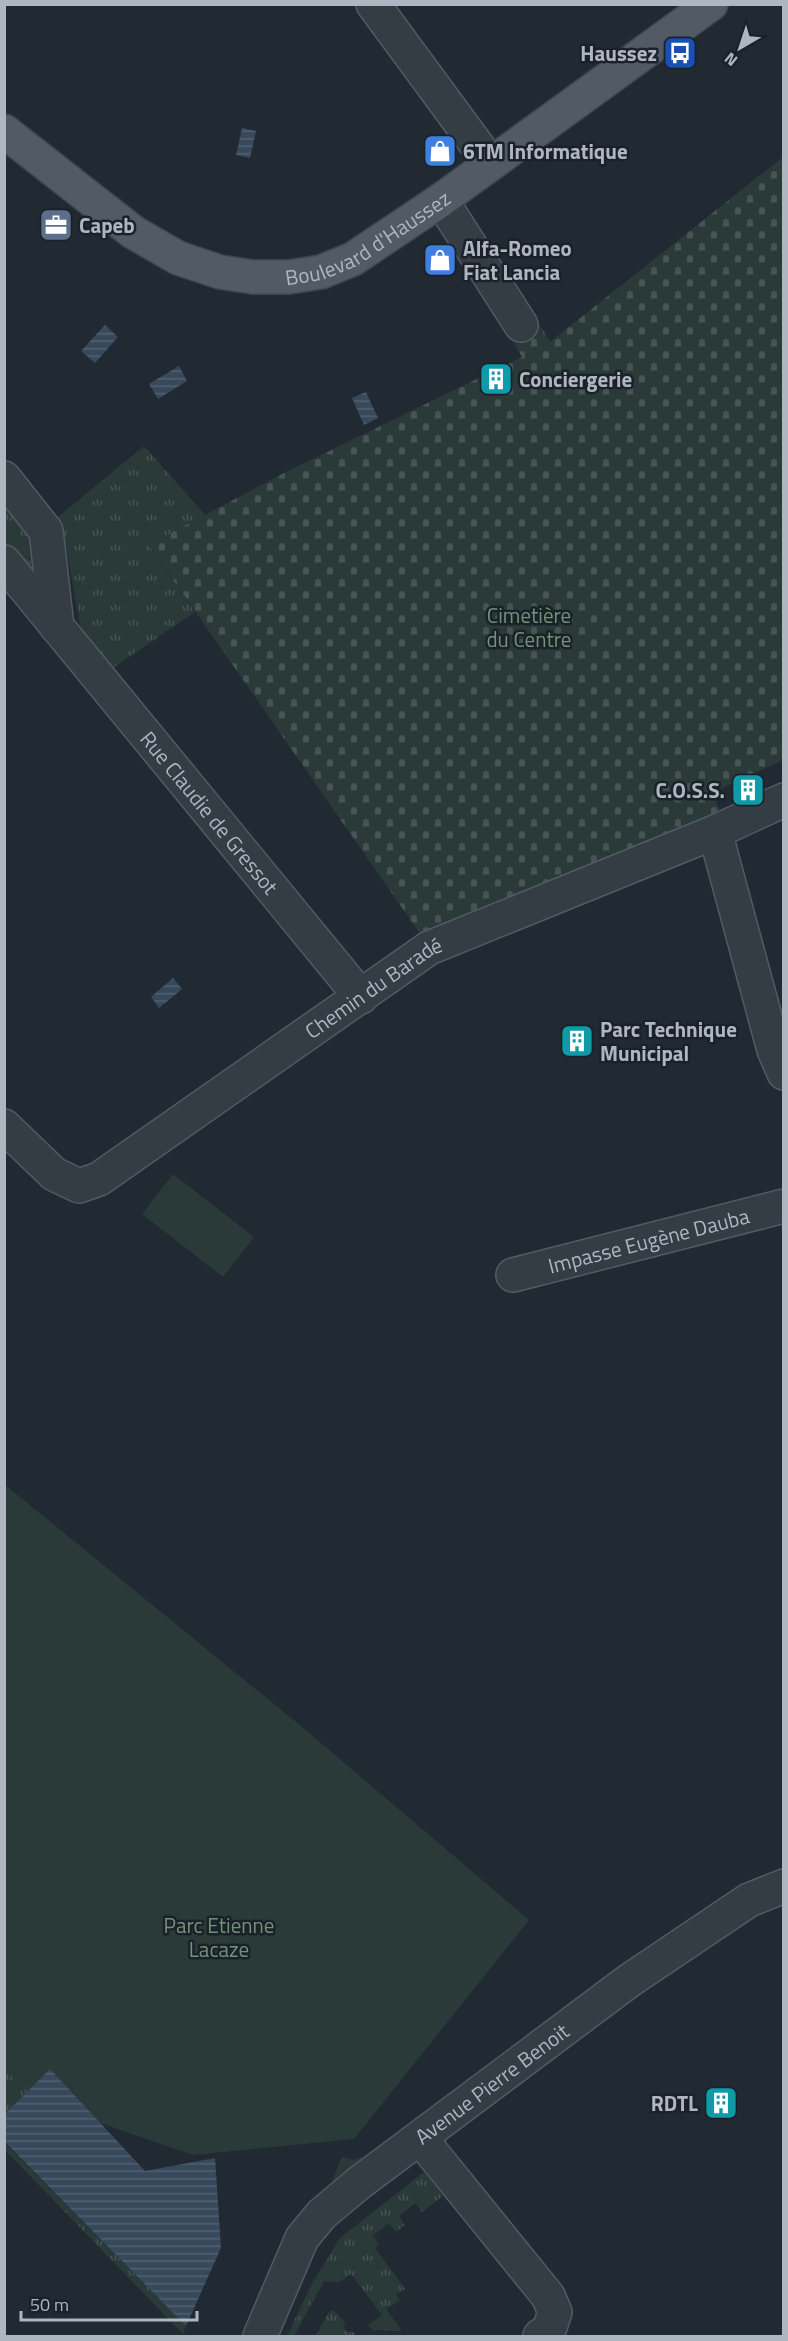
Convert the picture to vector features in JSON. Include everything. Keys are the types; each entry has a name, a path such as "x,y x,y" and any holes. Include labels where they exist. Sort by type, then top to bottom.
{"main road":[{"name":"Boulevard d'Haussez","path":"4,131 133,232 178,258 220,272 254,277 289,277 330,269 353,259 441,200 711,4"}],"street":[{"path":"373,4 490,163"},
{"path":"441,200 520,325"},
{"path":"4,478 46,531 57,627"},
{"name":"Rue Claudie de Gressot","path":"4,562 361,997"},
{"name":"Chemin du Baradé","path":"4,1126 54,1174 79,1186 99,1179 429,948 715,832 783,800"},
{"path":"715,832 774,1050 783,1073"},
{"name":"Impasse Eugène Dauba","path":"513,1275 783,1206"},
{"name":"Avenue Pierre Benoit","path":"260,2337 302,2238 330,2208 644,1971 749,1900 783,1886"},
{"path":"420,2138 548,2296 547,2324"}],"green space":[{"name":"Cimetière du Centre","path":"783,157 783,760 712,793 722,815 421,935 149,545 280,475 522,357 508,333 535,317 550,342"},
{"path":"144,446 206,516 149,545 195,612 110,670 82,636 65,541 58,517"},
{"path":"4,488 42,534 50,591 5,552"},
{"path":"173,1174 254,1237 223,1277 142,1214"},
{"name":"Parc Etienne Lacaze","path":"4,1484 307,1731 529,1920 354,2139 193,2155 94,2121 5,2067"},
{"path":"4,2047 50,2069 5,2114 4,2114"},
{"path":"4,2142 186,2326 183,2334 5,2150"},
{"path":"369,2155 325,2199 342,2157 353,2160"},
{"path":"424,2172 443,2196 422,2212 415,2203 399,2216 405,2225 396,2232 389,2223 373,2236 379,2244 375,2248 405,2289 396,2295 400,2300 386,2309 402,2331 372,2330 368,2325 382,2315 351,2274 339,2282 324,2281 294,2336 287,2336 310,2287 340,2238"},
{"path":"333,2310 346,2323 343,2326 348,2333 352,2331 356,2336 316,2336 328,2313"}],"water":[{"path":"242,128 256,131 250,158 236,155"},
{"path":"105,325 118,337 95,363 81,351"},
{"path":"179,366 187,381 158,399 149,384"},
{"path":"366,392 378,418 364,425 352,398"},
{"path":"173,978 182,989 159,1008 151,997"},
{"path":"50,2069 145,2171 215,2158 221,2248 186,2326 5,2142 5,2114"}],"place":[{"name":"Haussez","path":"680,53"},
{"name":"6TM Informatique","path":"440,151"},
{"name":"Capeb","path":"56,225"},
{"name":"Alfa-Romeo Fiat Lancia","path":"440,260"},
{"name":"Conciergerie","path":"496,379"},
{"name":"C.O.S.S.","path":"748,790"},
{"name":"Parc Technique Municipal","path":"577,1041"},
{"name":"RDTL","path":"721,2103"}]}
